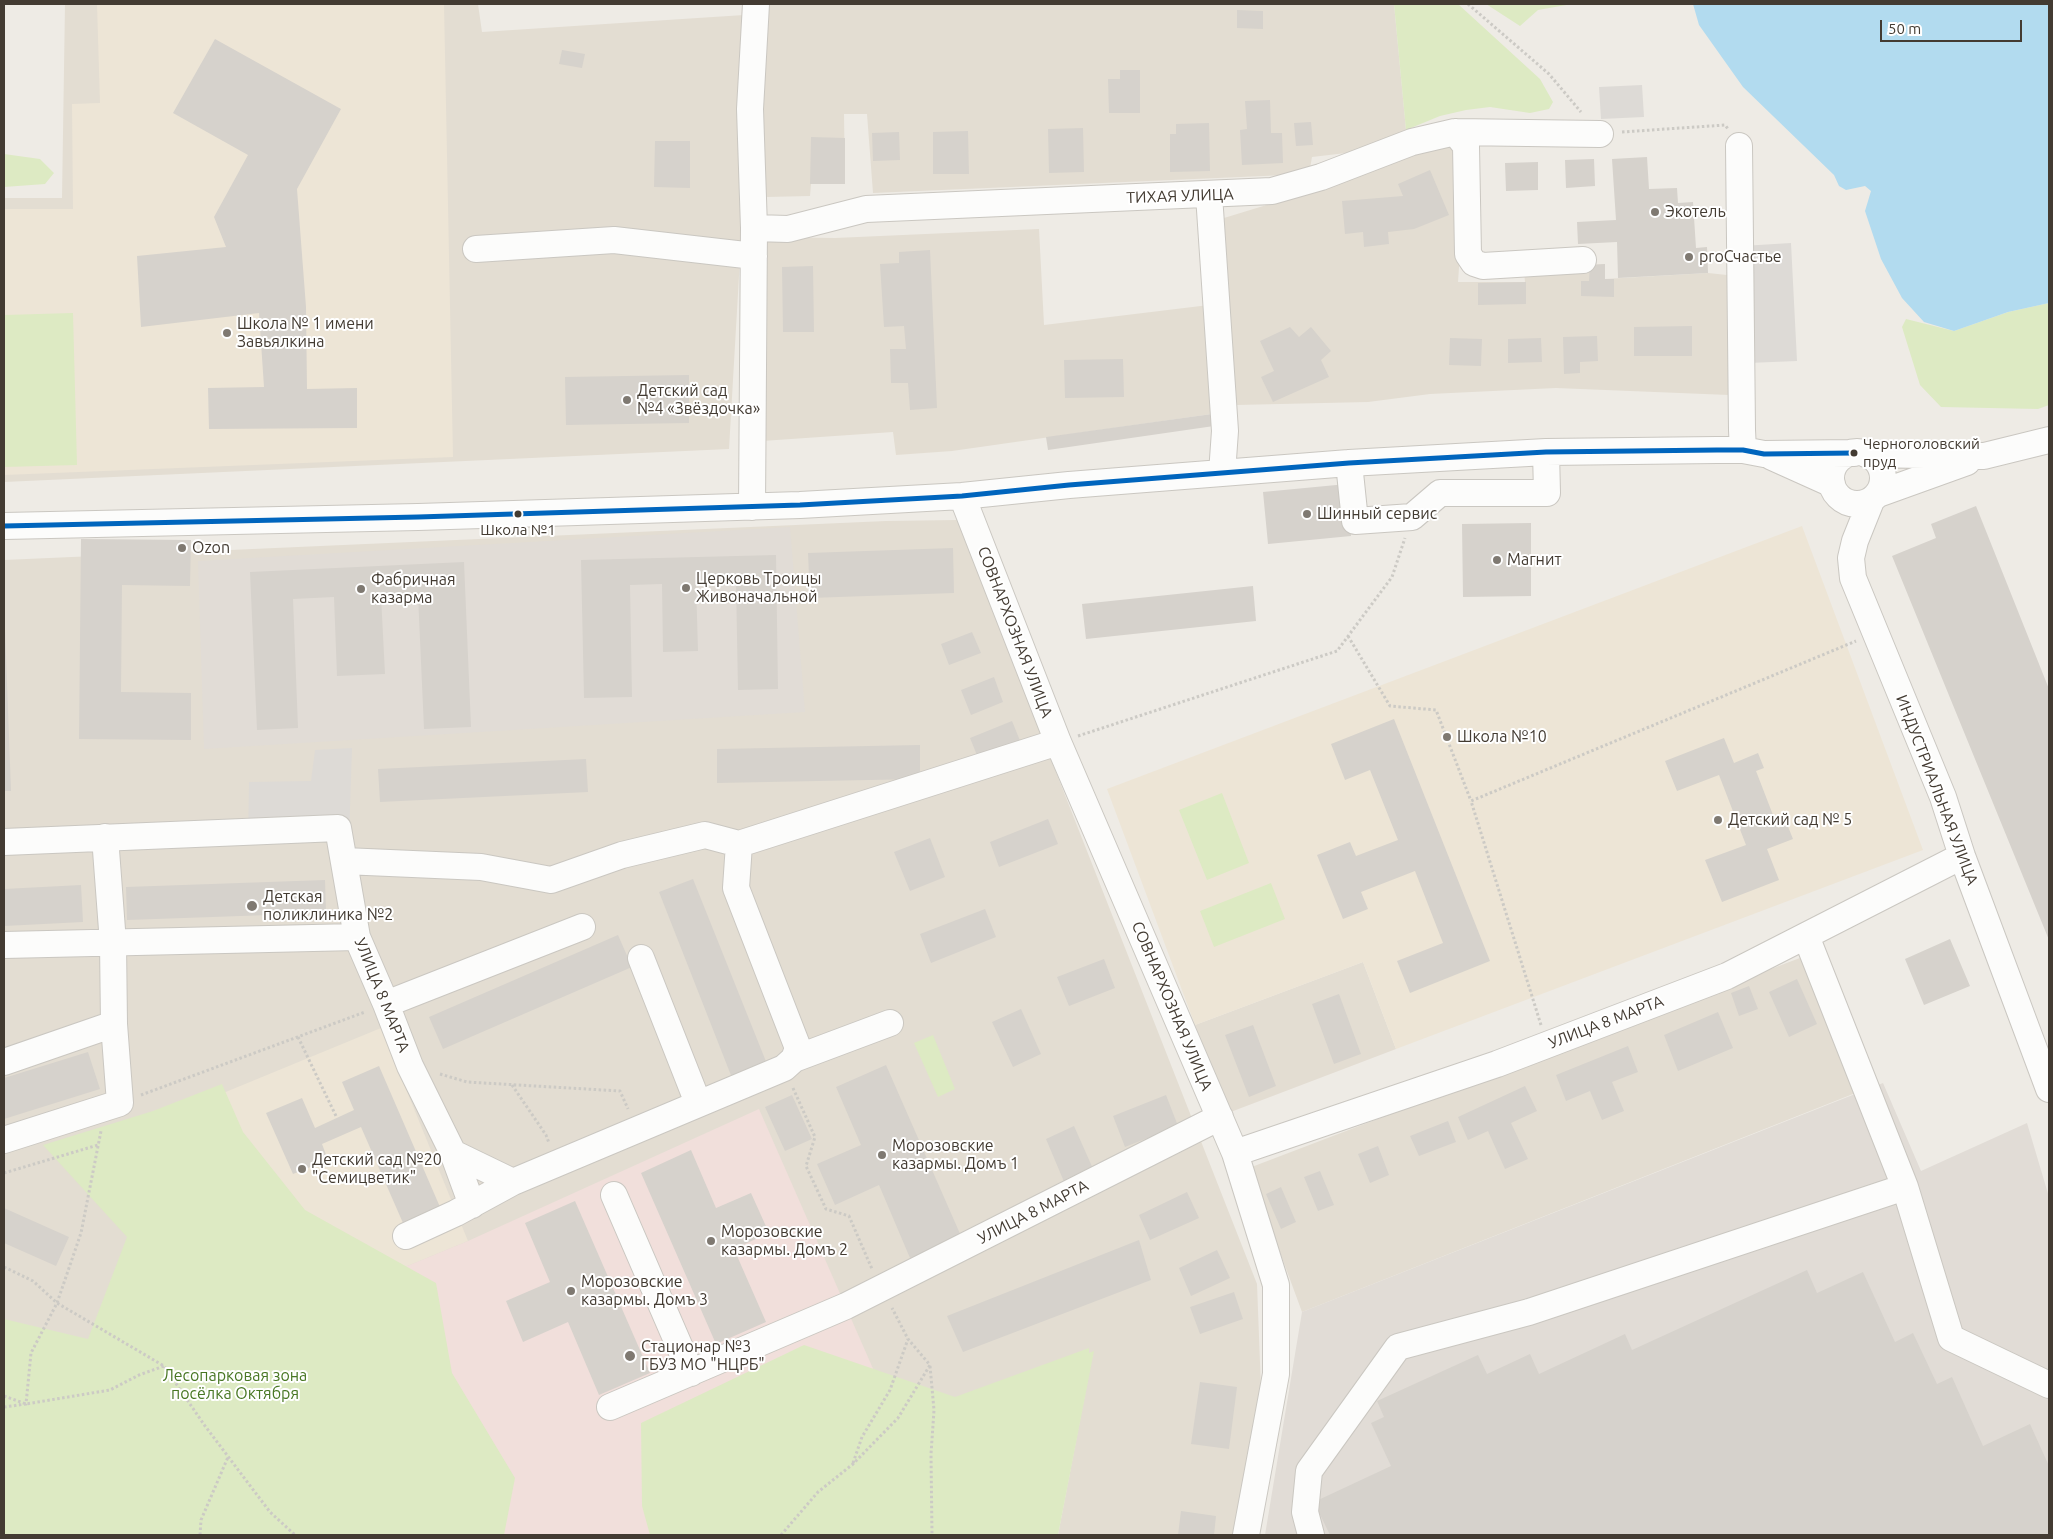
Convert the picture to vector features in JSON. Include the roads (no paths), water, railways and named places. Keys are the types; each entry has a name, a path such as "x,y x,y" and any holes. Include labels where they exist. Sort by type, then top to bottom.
{"street":[{"path":"752,507 754,228 750,109 756,4"},
{"path":"1455,132 1466,146 1468,254 1474,263 1482,266 1583,260"},
{"name":"ТИХАЯ УЛИЦА","path":"754,228 788,229 866,208 1272,191 1321,177 1412,142 1455,132 1600,134"},
{"path":"1739,146 1742,422 1754,452 1833,487 1840,498 1846,502 1863,504 1874,497 1984,456 2049,440"},
{"path":"1209,195 1224,431 1222,473"},
{"path":"476,249 614,240 754,256"},
{"path":"1350,463 1355,521 1412,517 1440,493 1547,493 1546,452"},
{"path":"4,526 408,518 752,507 962,496 1069,485 1440,456 1546,452 1754,452 1984,456"},
{"path":"1855,541 1833,487 1834,467 1839,460 1846,455 1860,453 1879,464 1883,479 1874,497"},
{"path":"1440,456 1440,493"},
{"name":"СОВНАРХОЗНАЯ УЛИЦА","path":"962,496 1058,742 1235,1154 1276,1284 1276,1374 1246,1535"},
{"name":"ИНДУСТРИАЛЬНАЯ УЛИЦА","path":"1874,497 1855,541 1851,558 1853,578 1943,797 1962,856 2049,1089"},
{"path":"344,861 481,867 551,880 622,855 705,835 739,844 1058,742"},
{"name":"УЛИЦА 8 МАРТА","path":"105,837 338,828 357,937 410,1066 453,1153 472,1205"},
{"path":"4,842 105,837 113,943 114,1024 114,1105 4,1140"},
{"path":"739,844 736,888 798,1048 789,1064"},
{"name":"УЛИЦА 8 МАРТА","path":"1235,1154 1547,1045 1728,976 1962,856"},
{"path":"386,1004 582,928"},
{"path":"1806,936 1906,1187 1951,1338 2049,1384"},
{"path":"4,945 357,937"},
{"path":"641,958 698,1103"},
{"path":"406,1236 472,1205 513,1182 890,1022"},
{"path":"4,1062 114,1024"},
{"name":"УЛИЦА 8 МАРТА","path":"610,1407 846,1306 1220,1117"},
{"path":"453,1153 513,1182"},
{"path":"1311,1535 1305,1512 1310,1471 1398,1347 1529,1312 1906,1187"},
{"path":"614,1195 691,1373"}],"water":[{"path":"1693,4 2049,4 2049,303 2008,312 1954,331 1924,322 1902,298 1881,259 1865,211 1871,191 1865,186 1846,190 1839,186 1834,175 1743,87 1699,25"}],"place":[{"name":"Экотель","path":"1655,212"},
{"name":"proСчастье","path":"1689,257"},
{"name":"Школа № 1 имени Завьялкина","path":"227,333"},
{"name":"Детский сад №4 «Звёздочка»","path":"627,400"},
{"name":"Черноголовский пруд","path":"1854,453"},
{"name":"Школа №1","path":"518,514"},
{"name":"Шинный сервис","path":"1307,514"},
{"name":"Ozon","path":"182,548"},
{"name":"Магнит","path":"1497,560"},
{"name":"Церковь Троицы Живоначальной","path":"686,588"},
{"name":"Фабричная казарма","path":"361,589"},
{"name":"Школа №10","path":"1447,737"},
{"name":"Детский сад № 5","path":"1718,820"},
{"name":"Детская поликлиника №2","path":"252,906"},
{"name":"Морозовские казармы. Домъ 1","path":"882,1155"},
{"name":"Детский сад №20 \"Семицветик\"","path":"302,1169"},
{"name":"Морозовские казармы. Домъ 2","path":"711,1241"},
{"name":"Морозовские казармы. Домъ 3","path":"571,1291"},
{"name":"Стационар №3 ГБУЗ МО \"НЦРБ\"","path":"630,1356"}],"park label":[{"name":"Лесопарковая зона посёлка Октября","path":"235,1385"}]}
